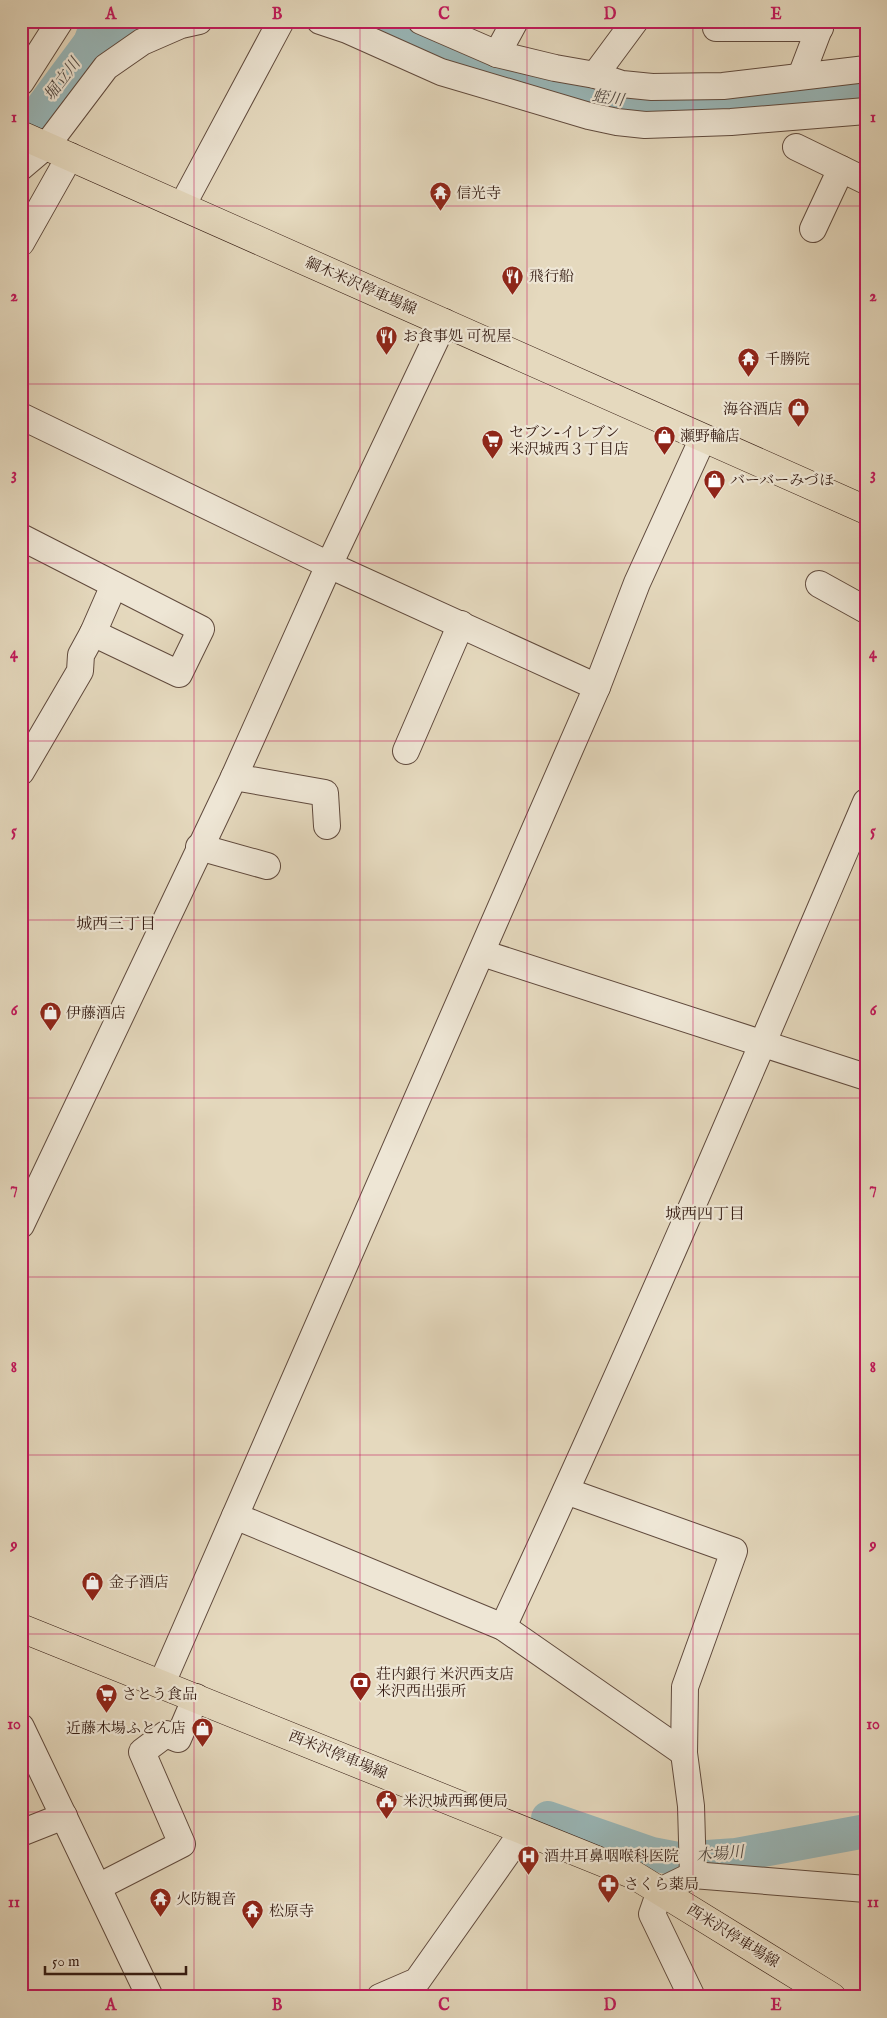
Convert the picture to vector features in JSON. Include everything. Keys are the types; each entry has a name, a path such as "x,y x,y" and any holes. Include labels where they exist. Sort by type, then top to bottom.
{"main road":[{"name":"綱木米沢停車場線","path":"44,144 866,510"},
{"name":"西米沢停車場線","path":"21,1628 162,1683 634,1875 832,1997"}],"street":[{"path":"21,82 60,21"},
{"path":"21,167 44,144 106,67 142,42 181,25 199,21"},
{"path":"182,206 281,21"},
{"path":"320,21 347,30 441,72 589,116 618,122 646,125 731,122 866,111"},
{"path":"421,21 497,54 622,84 652,87 723,86 866,69"},
{"path":"497,54 515,21"},
{"path":"595,76 635,21"},
{"path":"716,28 821,25 801,76"},
{"path":"21,243 44,144"},
{"path":"796,147 866,181"},
{"path":"813,229 841,169"},
{"path":"24,1212 234,777 329,565 444,322"},
{"path":"21,416 329,565 597,687"},
{"path":"162,1683 597,687 637,583 703,438"},
{"path":"21,537 201,629 178,674 93,633"},
{"path":"21,772 80,671 80,655 93,633 114,584"},
{"path":"819,584 866,610"},
{"path":"406,751 461,624"},
{"path":"234,777 325,792 327,826"},
{"path":"503,1627 566,1491 763,1043 866,802"},
{"path":"199,847 267,866"},
{"path":"482,952 866,1077"},
{"path":"566,1491 734,1551 685,1687 684,1753 691,1806 693,1874"},
{"path":"235,1516 503,1627 684,1753"},
{"path":"98,1887 182,1844 142,1752 166,1734 178,1739 196,1698"},
{"path":"21,1727 150,1997"},
{"path":"21,1832 64,1816"},
{"path":"380,1997 420,1989 523,1831"},
{"path":"692,1997 652,1914 660,1891 693,1874 866,1889"}],"waterway":[{"name":"堀立川","path":"21,136 90,43 98,21"},
{"name":"蛭川","path":"90,43 142,21"},
{"name":"蛭川","path":"361,21 434,52 522,81 615,102 696,105 763,104 830,99 866,88"},
{"name":"木場川","path":"548,1818 652,1854 678,1859 736,1855 866,1831"}],"place":[{"name":"信光寺","path":"440,212"},
{"name":"飛行船","path":"513,295"},
{"name":"お食事処 可祝屋","path":"387,355"},
{"name":"千勝院","path":"749,378"},
{"name":"海谷酒店","path":"799,428"},
{"name":"瀬野輪店","path":"664,455"},
{"name":"セブン-イレブン 米沢城西３丁目店","path":"493,460"},
{"name":"バーバーみづほ","path":"714,499"},
{"name":"伊藤酒店","path":"50,1032"},
{"name":"金子酒店","path":"93,1601"},
{"name":"荘内銀行 米沢西支店 米沢西出張所","path":"360,1702"},
{"name":"さとう食品","path":"106,1713"},
{"name":"近藤木場ふとん店","path":"202,1747"},
{"name":"米沢城西郵便局","path":"387,1820"},
{"name":"酒井耳鼻咽喉科医院","path":"528,1875"},
{"name":"さくら薬局","path":"608,1903"},
{"name":"火防観音","path":"160,1918"},
{"name":"松原寺","path":"253,1930"}],"district":[{"name":"城西三丁目","path":"116,925"},
{"name":"城西四丁目","path":"705,1215"}]}
